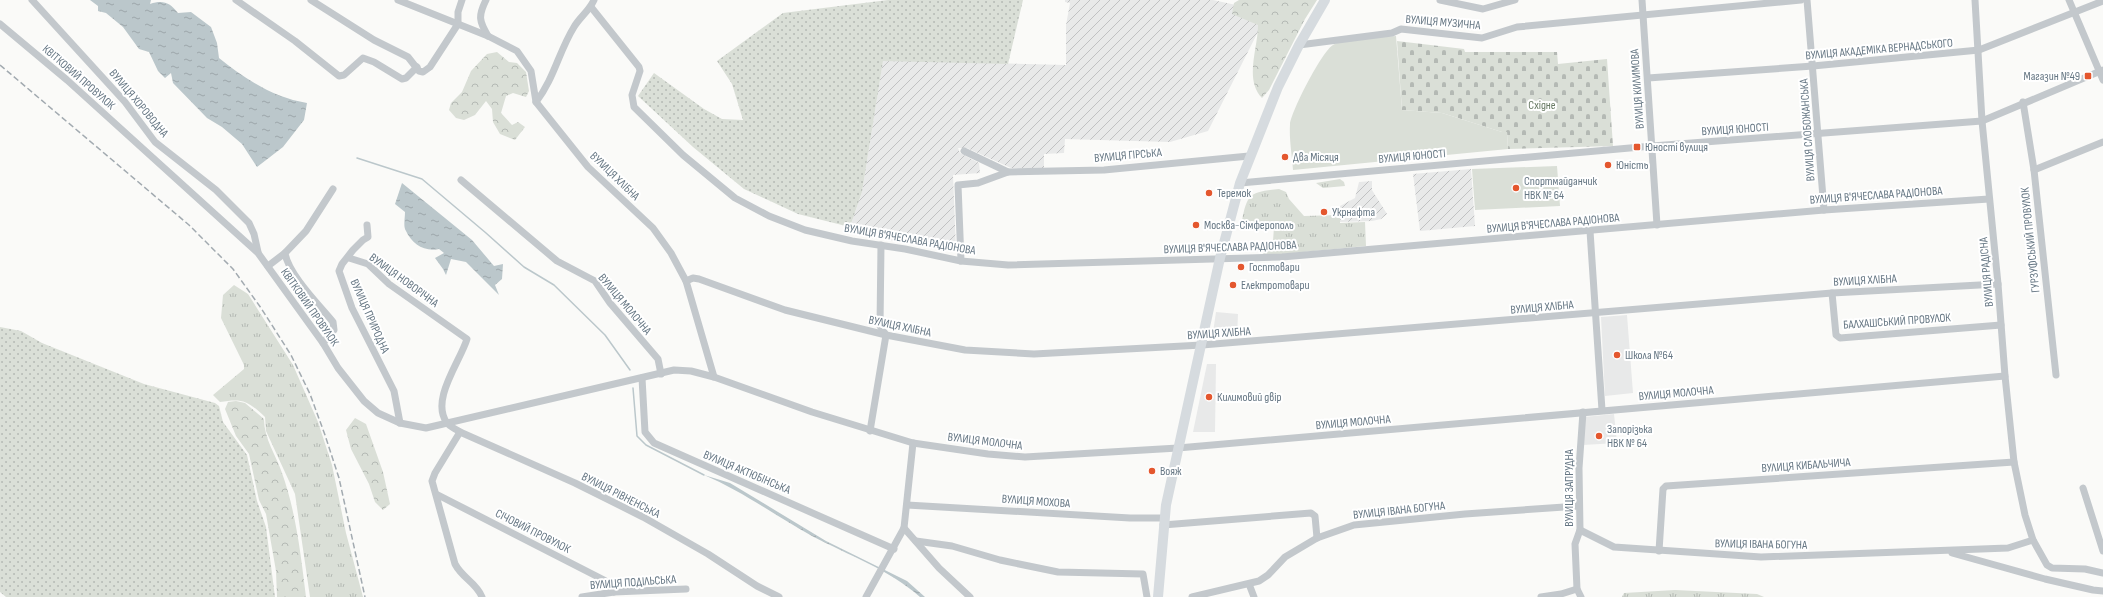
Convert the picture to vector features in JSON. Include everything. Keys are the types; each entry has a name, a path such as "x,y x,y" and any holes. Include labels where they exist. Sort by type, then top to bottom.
{"highway":[{"path":"1158,597 1164,521 1178,448 1202,345 1220,258 1240,183 1249,156 1278,88 1299,45 1325,0"}],"street":[{"name":"ВУЛИЦЯ ХОРОВОДНА","path":"32,0 125,102 155,142 216,190 249,223 254,234 258,253"},
{"path":"236,0 295,41 339,76 344,75 363,58 374,62 402,79 406,78 417,67"},
{"path":"311,0 368,37 408,57 423,72 430,67 458,24 458,12 462,0"},
{"name":"ВУЛИЦЯ ХЛІБНА","path":"398,0 488,36 517,51 531,71 536,102 588,167 653,228 671,252 686,281 693,278 699,279 785,310 886,336 965,350 1034,354 1202,345 1596,314 1832,293 1998,284"},
{"path":"486,0 480,13 480,20 488,36"},
{"path":"536,102 548,86 574,27 591,7 594,0"},
{"path":"1440,0 1483,9 1515,0"},
{"name":"ВУЛИЦЯ КИЛИМОВА","path":"1642,0 1657,225"},
{"name":"ВУЛИЦЯ МУЗИЧНА","path":"1299,45 1392,33 1401,29 1482,38 1516,27 1801,0"},
{"name":"ВУЛИЦЯ СЛОБОЖАНСЬКА","path":"1807,0 1819,133 1824,210"},
{"name":"ВУЛИЦЯ РАДІСНА","path":"1975,0 1982,120 2014,462 2033,540 2047,565 2052,568 2085,569 2103,573"},
{"path":"2069,0 2101,71 2103,80"},
{"name":"ВУЛИЦЯ АКАДЕМІКА ВЕРНАДСЬКОГО","path":"1648,78 1813,66 1979,50 2103,1"},
{"name":"ВУЛИЦЯ В'ЯЧЕСЛАВА РАДІОНОВА","path":"591,7 639,67 640,71 632,95 634,107 708,178 735,198 769,216 805,230 852,241 881,245 961,261 1008,265 1282,257 1824,210 1989,199"},
{"name":"КВІТКОВИЙ ПРОВУЛОК","path":"0,24 67,80 258,253 338,368 364,401 378,413 400,423 426,428 448,424 512,407 661,374"},
{"name":"ВУЛИЦЯ ЮНОСТІ","path":"1240,183 1652,146 1982,120 2101,71"},
{"name":"ГУРЗУФСЬКИЙ ПРОВУЛОК","path":"2023,102 2034,170 2056,375"},
{"path":"2034,170 2103,142"},
{"name":"ВУЛИЦЯ ГІРСЬКА","path":"964,151 1008,172"},
{"name":"ВУЛИЦЯ ГІРСЬКА","path":"961,261 958,185 978,183 1008,172 1104,170 1249,156"},
{"name":"ВУЛИЦЯ МОЛОЧНА","path":"461,180 557,261 594,281 610,303 658,358 661,374 683,370 714,377 870,431 913,443 988,454 1025,457 1178,448 2005,376"},
{"path":"268,266 285,253 306,231 333,189"},
{"name":"ВУЛИЦЯ ПРИРОДНА","path":"367,225 368,237 357,245 349,258 342,264 340,271 352,308 394,391 400,423"},
{"path":"1590,231 1602,410"},
{"path":"870,431 886,336 880,326 881,245"},
{"path":"285,253 288,264 333,322 334,330 322,343"},
{"name":"ВУЛИЦЯ НОВОРІЧНА","path":"349,258 368,264 389,284 466,336 466,342 443,395 441,412 448,424"},
{"path":"686,281 714,377"},
{"name":"БАЛХАШСЬКИЙ ПРОВУЛОК","path":"1832,293 1836,335 1840,338 2001,325"},
{"name":"ВУЛИЦЯ АКТЮБІНСЬКА","path":"642,378 645,432 654,443 894,549"},
{"name":"ВУЛИЦЯ ЗАПРУДНА","path":"1577,589 1575,544 1580,530 1580,430 1583,412"},
{"name":"ВУЛИЦЯ РІВНЕНСЬКА","path":"448,424 460,432 575,484 643,517 708,554 757,586 779,597"},
{"path":"460,432 434,473 432,481 438,495 455,564 459,571 478,587 482,597"},
{"path":"866,597 894,549 904,528 913,443"},
{"name":"ВУЛИЦЯ КИБАЛЬЧИЧА","path":"1659,551 1663,489 1666,486 2014,462"},
{"path":"2083,488 2103,551"},
{"name":"СІЧОВИЙ ПРОВУЛОК","path":"438,495 604,580 609,584 614,592"},
{"name":"ВУЛИЦЯ МОХОВА","path":"907,505 1164,521 1311,513 1315,516 1317,538"},
{"name":"ВУЛИЦЯ ІВАНА БОГУНА","path":"1192,597 1259,581 1268,575 1285,557 1317,538 1354,525 1465,514 1579,506"},
{"path":"904,528 939,568 970,597"},
{"name":"ВУЛИЦЯ ІВАНА БОГУНА","path":"1580,530 1614,547 1761,557 2008,548 2033,540"},
{"path":"916,541 952,546 1000,560 1058,572 1143,574 1146,597"},
{"name":"ВУЛИЦЯ ІВАНА БОГУНА","path":"1946,551 2046,579 2103,591"},
{"path":"1250,584 1254,597"},
{"name":"ВУЛИЦЯ ПОДІЛЬСЬКА","path":"582,597 614,592 686,589"},
{"path":"1541,597 1577,589 1581,597"}],"shaded area":[{"path":"1065,0 1213,0 1268,12 1208,131 1170,142 1065,139 1064,153 1044,154 1044,168 1011,168 967,148 958,148 960,153 979,163 980,173 953,175 956,251 883,239 882,230 850,227 862,192 883,60 1066,65 1066,25 1070,3 1065,2"},
{"path":"1471,169 1475,226 1420,231 1413,174"},
{"path":"1372,181 1372,190 1387,214 1381,219 1372,221 1340,222 1340,206 1355,198 1359,182"},
{"path":"1216,312 1238,314 1237,337 1212,339"},
{"name":"Школа №64","path":"1627,315 1633,393 1605,396 1601,317"},
{"path":"1207,364 1216,364 1215,432 1193,432"},
{"name":"Запорізька НВК № 64","path":"1614,414 1617,443 1583,445 1584,417"}],"green space":[{"path":"888,0 1023,0 1008,64 883,61 862,192 850,227 798,214 744,189 693,147 638,96 654,73 704,109 722,119 743,120 732,84 717,61 783,13"},
{"path":"1239,0 1317,0 1305,19 1269,90 1262,98 1254,82 1253,73 1258,25 1232,14 1234,3"},
{"path":"1396,36 1402,110 1442,113 1502,132 1507,132 1508,149 1293,170 1290,135 1290,124 1292,117 1308,82 1328,50 1333,45 1346,40"},
{"name":"Східне","path":"1397,41 1464,49 1465,52 1557,52 1558,64 1607,59 1613,146 1508,149 1507,132 1502,132 1442,113 1402,110"},
{"path":"497,52 509,62 517,63 526,72 529,91 526,97 513,93 506,96 501,113 512,125 518,122 525,127 515,140 500,134 493,122 492,109 486,101 475,115 464,120 456,118 449,110 451,103 462,92 471,71 487,54"},
{"name":"Спортмайданчик НВК № 64","path":"1557,166 1560,206 1475,210 1472,169"},
{"path":"1340,179 1344,182 1345,186 1323,188 1316,183"},
{"path":"1279,189 1286,192 1289,199 1304,216 1340,215 1340,223 1365,222 1366,246 1283,254 1263,254 1273,241 1274,227 1242,221 1244,212 1249,199 1256,193"},
{"path":"234,285 248,294 293,365 318,422 332,465 346,533 363,597 310,597 295,494 266,431 265,417 254,407 245,402 234,400 220,402 213,395 244,369 244,365 221,318 223,295"},
{"path":"0,327 21,331 42,343 144,384 215,403 219,406 223,422 247,455 257,501 266,527 275,597 6,597 0,592"},
{"path":"236,401 245,403 264,419 268,440 282,473 291,503 306,597 277,597 276,571 266,514 259,500 249,454 236,436 225,409 228,402"},
{"path":"355,418 366,424 383,472 390,504 383,510 375,502 369,484 351,449 346,430"},
{"path":"1675,590 1757,594 1764,597 1622,597 1624,593"}],"water":[{"path":"90,0 151,0 150,4 162,2 169,4 178,13 191,12 211,27 217,43 219,58 260,86 283,97 307,103 304,120 283,147 257,167 242,144 222,127 207,118 173,83 171,73 165,78 158,71 149,52 139,49 123,27 106,13 98,11 98,6"},
{"path":"402,183 472,240 494,266 503,264 502,279 495,285 499,295 466,262 451,259 446,275 435,258 444,253 439,249 434,250 419,246 412,240 405,229 405,212 395,204"},
{"path":"704,475 730,483 826,541 907,581 925,597 920,597 908,587 882,571 812,536 745,496"}],"waterway":[{"path":"357,158 422,179 524,267 554,285 605,335 630,370"},
{"path":"633,388 637,436 646,445 704,475"}],"railway":[{"path":"0,65 189,225 233,269 261,308 291,355 310,394 325,435 339,478 365,597"}],"place":[{"name":"Магазин №49","path":"2088,76"},
{"name":"Юності вулиця","path":"1637,147"},
{"name":"Два Місяця","path":"1285,157"},
{"name":"Юність","path":"1608,165"},
{"name":"Спортмайданчик НВК № 64","path":"1516,188"},
{"name":"Теремок","path":"1209,193"},
{"name":"Укрнафта","path":"1324,212"},
{"name":"Москва-Сімферополь","path":"1196,225"},
{"name":"Госптовари","path":"1241,267"},
{"name":"Електротовари","path":"1233,285"},
{"name":"Школа №64","path":"1617,355"},
{"name":"Килимовий двір","path":"1209,397"},
{"name":"Запорізька НВК № 64","path":"1599,436"},
{"name":"Вояж","path":"1152,471"}]}
